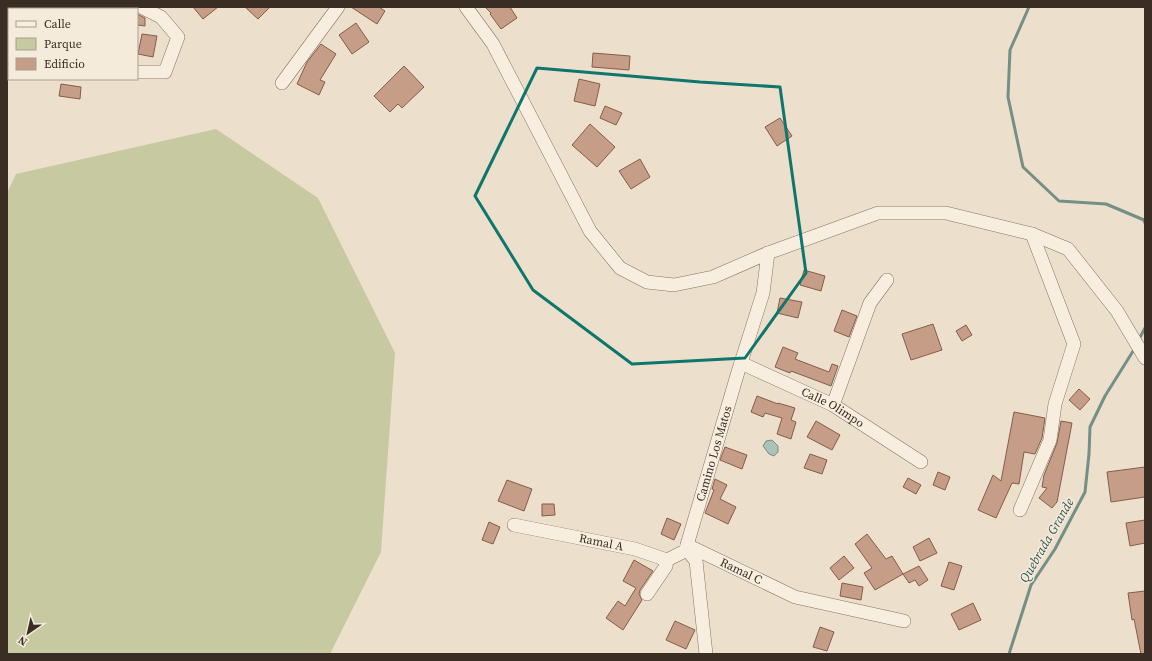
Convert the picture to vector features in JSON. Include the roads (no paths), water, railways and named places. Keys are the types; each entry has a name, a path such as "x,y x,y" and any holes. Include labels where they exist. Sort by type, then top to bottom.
{"street":[{"path":"138,72 165,72 178,38 161,17 142,7"},
{"path":"282,83 338,7"},
{"path":"466,7 493,44 590,231 620,268 647,282 674,285 713,277 768,253 878,213 946,213 1032,234 1068,249 1123,320 1145,358"},
{"path":"1020,510 1050,440 1055,404 1074,344 1032,234"},
{"name":"Camino Los Matos","path":"687,548 740,363 764,293 768,253"},
{"path":"833,405 870,303 887,280"},
{"name":"Calle Olimpo","path":"740,363 833,405 920,462"},
{"name":"Ramal A","path":"514,525 635,549 667,560"},
{"path":"647,594 666,566 667,560 687,548 696,561 706,654"},
{"name":"Ramal C","path":"687,548 795,597 904,622"}],"waterway":[{"name":"Quebrada Grande","path":"1029,7 1010,50 1008,97 1023,167 1059,201 1106,204 1144,220 1145,223"},
{"name":"Quebrada Grande","path":"1138,341 1145,328"},
{"name":"Quebrada Grande","path":"1009,654 1031,585 1055,549 1085,492 1090,427 1105,396 1135,348"}]}
